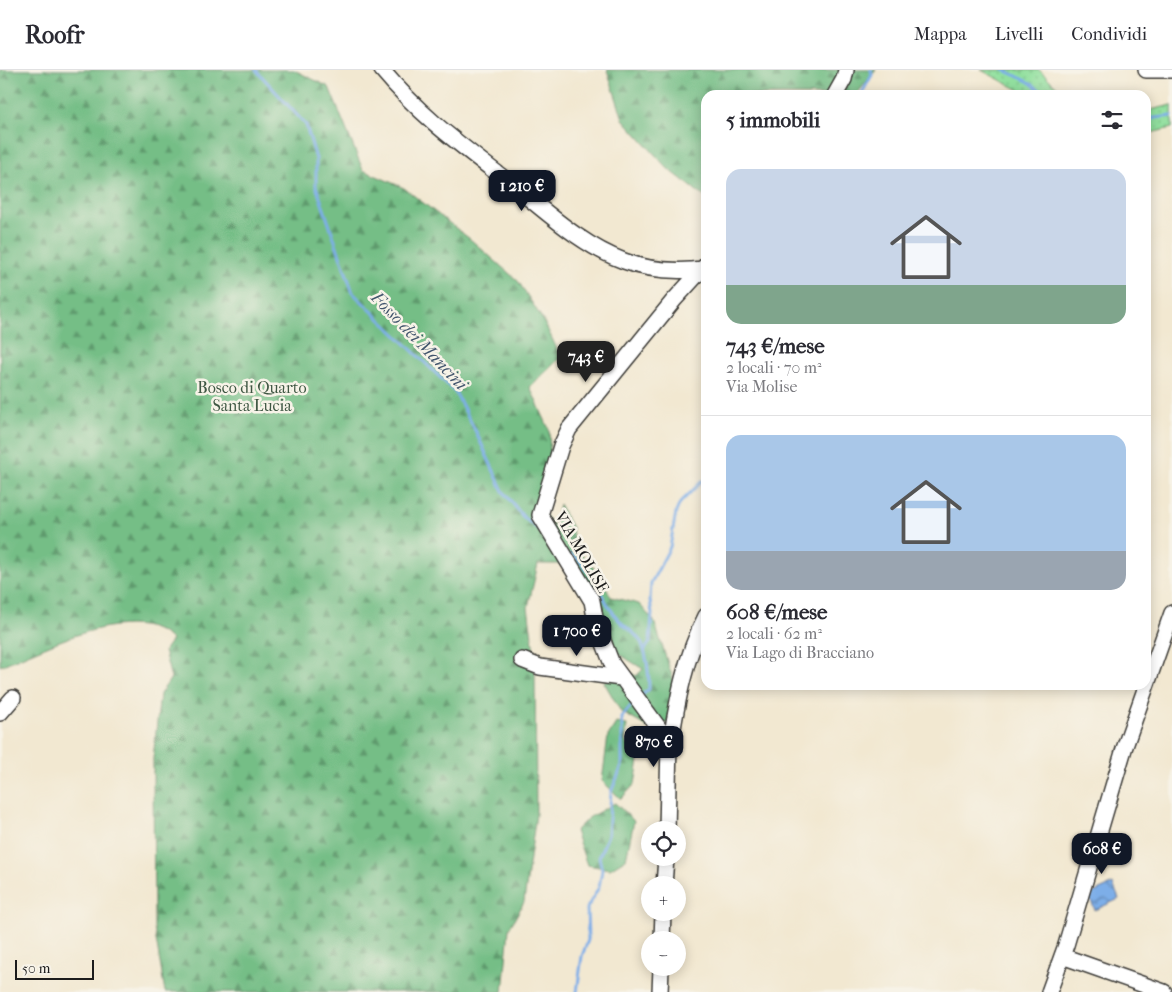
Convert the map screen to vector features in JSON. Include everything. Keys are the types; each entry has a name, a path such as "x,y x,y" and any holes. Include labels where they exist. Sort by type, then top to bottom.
{"street":[{"path":"382,70 434,125 593,246 620,259 643,267 676,271 701,267"},
{"path":"1146,70 1172,70"},
{"path":"837,90 845,74"},
{"name":"VIA MOLISE","path":"670,747 666,738 620,678 606,651 596,624 592,601 546,528 540,515 561,446 569,429 701,271"},
{"path":"1151,672 1172,613"},
{"path":"667,821 670,747 678,697 685,670 701,626"},
{"path":"522,660 540,667 620,678"},
{"path":"1049,992 1062,956 1124,748 1145,690"},
{"path":"0,713 13,698"},
{"path":"1062,956 1164,992"},
{"path":"660,992 661,976"}],"green space":[{"name":"Bosco di Quarto Santa Lucia","path":"0,70 294,70 329,87 363,170 404,188 470,239 518,281 543,320 561,357 530,387 549,429 551,474 537,505 555,527 559,504 572,528 574,546 600,575 611,597 639,604 654,621 673,679 668,723 647,727 621,712 604,682 617,666 636,676 643,669 611,649 595,615 597,589 560,564 538,564 528,607 535,659 536,814 524,902 509,929 503,992 165,992 154,928 153,759 160,694 171,678 164,651 172,640 155,629 134,625 111,627 63,640 0,666"},
{"path":"607,70 876,70 860,90 701,90 701,194 667,168 623,119"},
{"path":"981,70 1039,70 1061,90 1019,90"},
{"path":"1172,105 1172,128 1151,133 1151,110"},
{"path":"616,723 627,725 625,741 639,760 635,784 621,799 602,781 608,736"},
{"path":"615,803 634,821 626,859 610,869 587,865 575,831 588,818"}],"water":[{"path":"1113,884 1119,899 1095,910 1088,895"}],"waterway":[{"name":"Fosso dei Mancini","path":"256,70 306,125 316,159 316,186 353,293 455,392 503,491 524,518 544,533"},
{"path":"864,90 872,75 871,70"},
{"path":"1004,70 1029,82 1040,90"},
{"path":"1151,118 1172,116"},
{"path":"644,651 650,642 652,614 650,600 651,583 670,547 676,512 680,503 701,482"},
{"name":"Fosso dei Mancini","path":"571,554 586,569 618,619 642,644 648,666 649,689 641,696"},
{"name":"Fosso dei Mancini","path":"577,992 582,956 588,940 587,908 599,887 602,870 599,857 608,835 611,792 622,766 622,717 634,702"}]}
